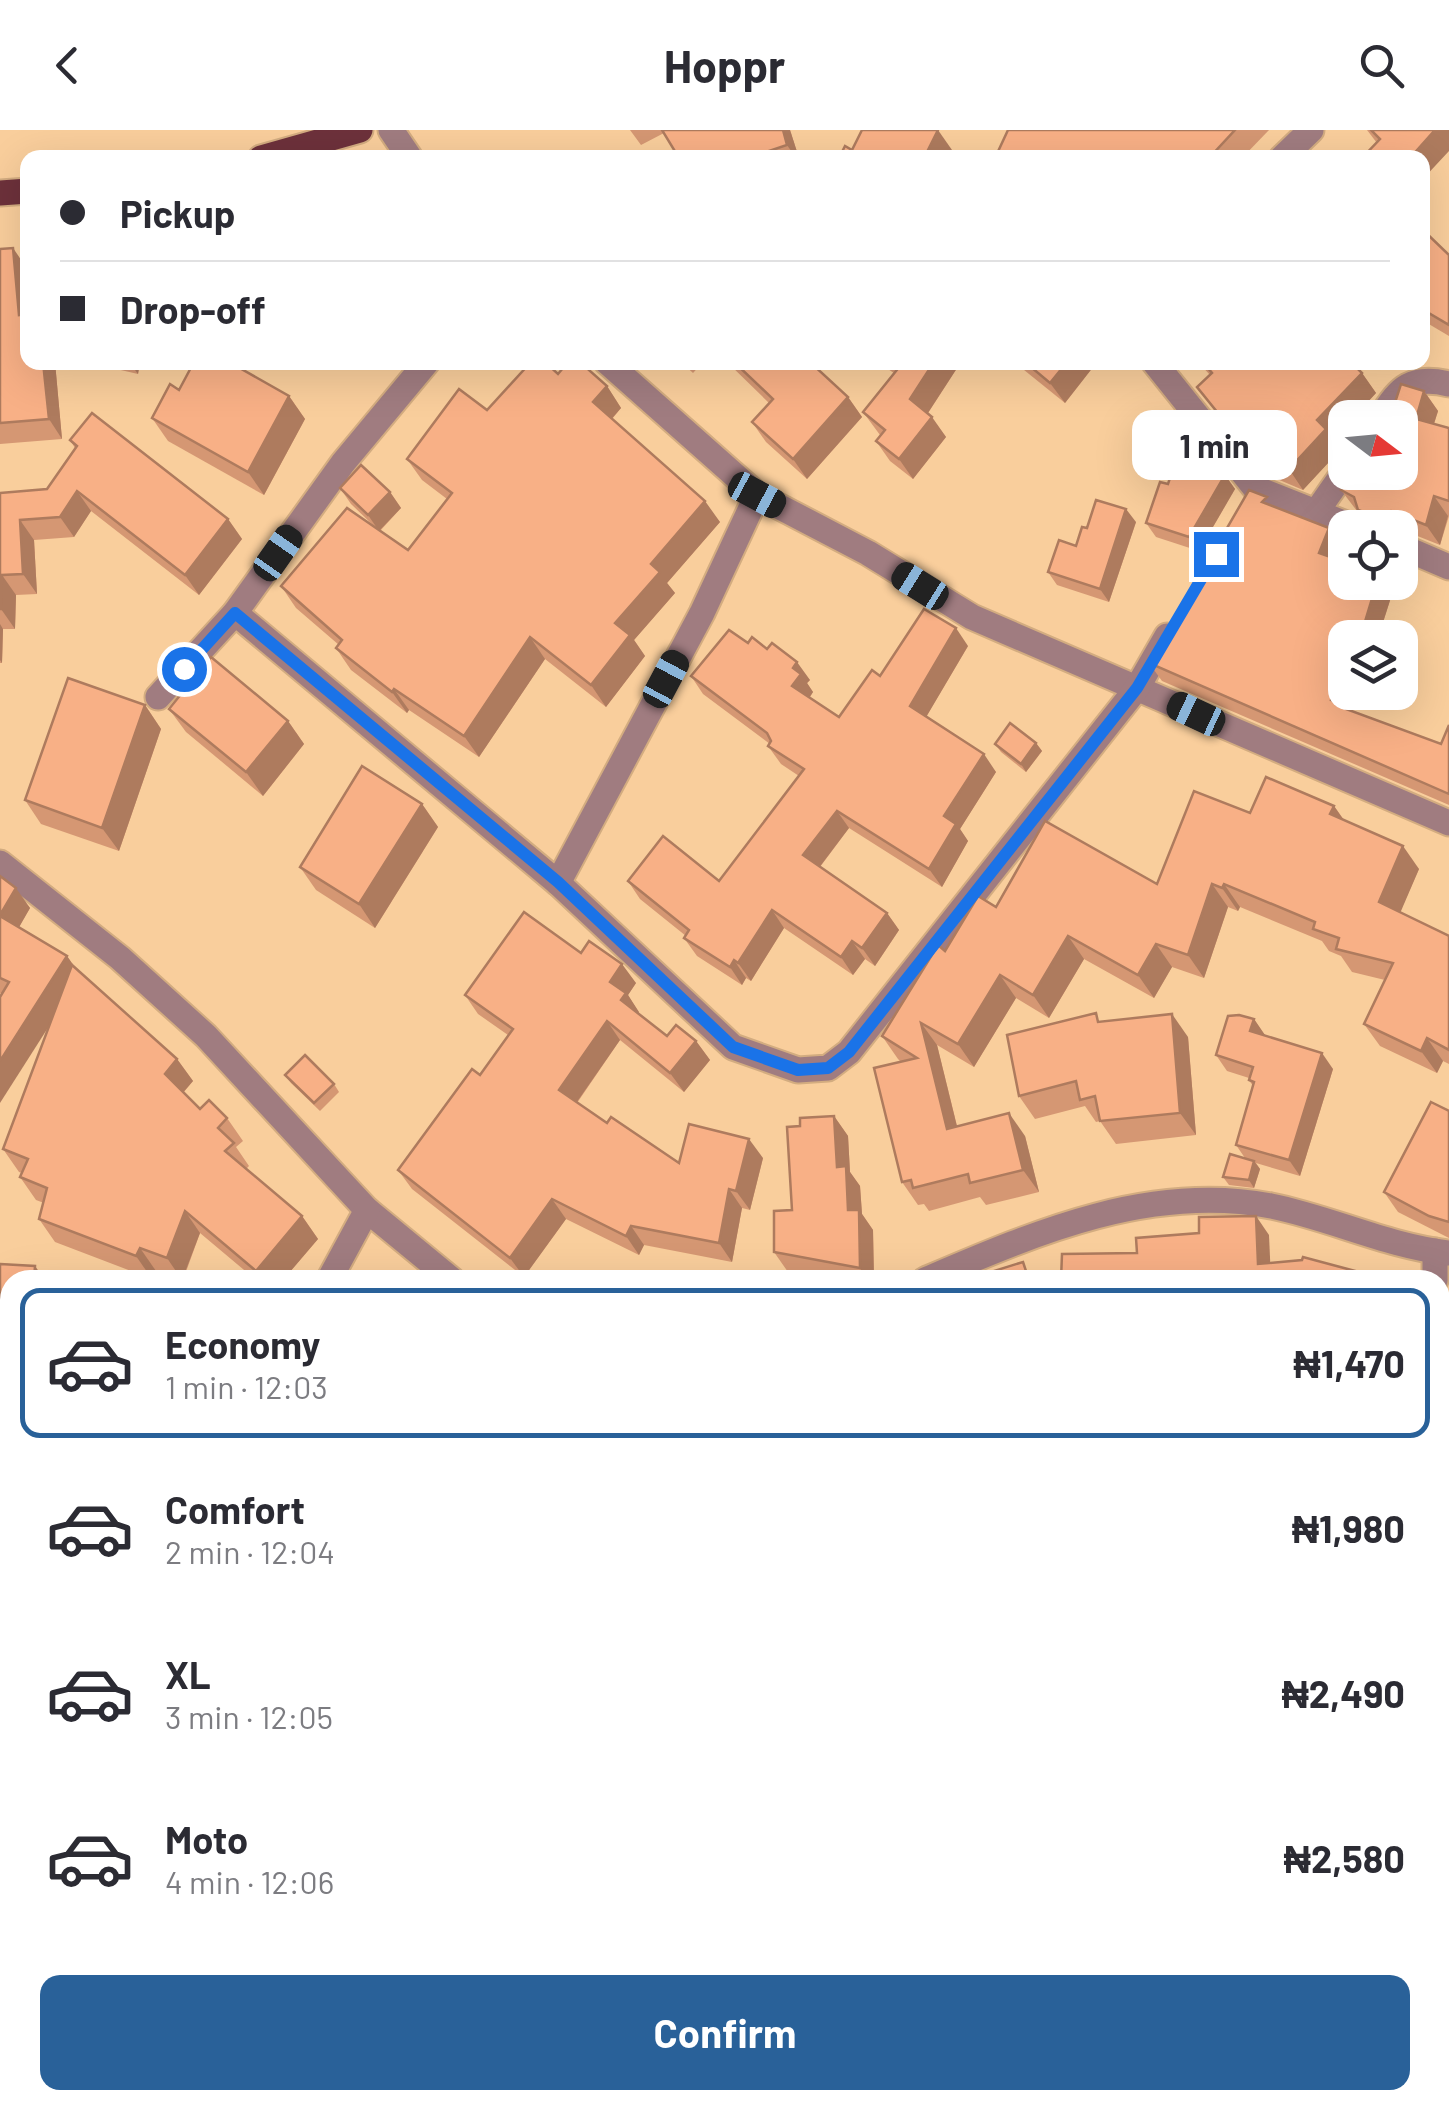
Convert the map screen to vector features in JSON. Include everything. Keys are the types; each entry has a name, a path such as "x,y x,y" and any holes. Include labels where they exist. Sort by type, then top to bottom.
{"main road":[{"path":"289,150 360,130"}],"street":[{"path":"1290,150 1311,130"},
{"path":"158,697 235,613 343,463 420,370"},
{"path":"616,370 757,495 868,553 972,618 1449,823"},
{"path":"1160,370 1250,496 1328,516"},
{"path":"1390,400 1409,383 1423,378 1449,384"},
{"path":"1317,511 1332,490"},
{"path":"558,882 702,613 757,495"},
{"path":"1418,554 1449,568"},
{"path":"235,613 558,882 733,1047 798,1070 828,1068 849,1052 1137,688 1176,621"},
{"path":"0,864 120,958 206,1036 367,1210 440,1270"},
{"path":"948,1270 1038,1231 1132,1206 1202,1200 1272,1206 1442,1252"},
{"path":"334,1270 367,1210"}],"building":[{"path":"662,130 783,130 787,145 772,150 674,150"},
{"path":"862,130 938,130 928,150 852,150"},
{"path":"1008,130 1235,130 1216,150 999,150"},
{"path":"1371,130 1435,130 1417,150 1370,150 1380,139"},
{"path":"1430,237 1449,255 1449,325 1430,314"},
{"path":"13,248 20,315 20,370 44,370 49,419 0,423 0,249"},
{"path":"190,370 243,370 289,396 248,472 152,418 170,384 179,390"},
{"path":"524,370 554,370 558,374 561,370 589,370 607,386 593,402 705,501 651,564 660,572 615,623 630,635 591,685 530,637 464,736 394,689 392,692 336,648 342,640 281,586 347,508 408,550 452,493 407,459 459,389 487,410"},
{"path":"742,370 819,370 848,397 793,459 752,422 773,399"},
{"path":"897,370 929,370 910,399 932,417 899,459 876,441 885,430 863,412"},
{"path":"1035,370 1061,370 1050,383"},
{"path":"1210,370 1362,373 1336,400 1328,400 1328,409 1317,420 1326,429 1289,469 1251,454 1197,387 1212,373"},
{"path":"1401,384 1424,391 1418,412 1418,400 1396,400"},
{"path":"92,413 228,519 185,575 77,491 60,517 20,520 23,574 2,575 0,609 0,493 47,489 77,446 70,440"},
{"path":"1418,420 1449,428 1449,501 1434,496 1426,525 1418,522 1418,510 1358,510 1354,497 1341,490 1418,490"},
{"path":"1194,437 1225,475 1189,537 1146,523 1160,482 1168,484 1178,454"},
{"path":"361,465 390,492 368,515 340,488"},
{"path":"1249,490 1267,497 1262,502 1328,528 1319,553 1328,556 1328,600 1372,600 1365,620 1328,620 1328,710 1349,710 1441,744 1449,725 1449,794 1149,663"},
{"path":"1096,500 1126,509 1100,589 1048,572 1059,540 1076,546"},
{"path":"924,609 956,628 910,706 984,754 944,816 956,824 929,869 837,811 803,855 887,913 862,948 852,941 841,957 772,910 738,963 734,960 730,967 684,938 689,930 628,881 663,836 719,881 804,769 768,746 771,741 767,733 691,676 729,630 748,643 752,637 767,649 772,643 797,662 793,668 801,674 792,686 839,717 872,670 880,676"},
{"path":"211,657 288,721 246,772 169,709"},
{"path":"68,678 145,705 102,828 25,800"},
{"path":"1010,723 1036,743 1021,764 995,744"},
{"path":"362,766 422,804 359,904 300,867"},
{"path":"1266,777 1334,806 1330,814 1403,846 1379,902 1449,936 1449,1050 1427,1038 1421,1051 1364,1024 1393,963 1336,949 1339,938 1313,929 1315,922 1224,884 1222,888 1212,884 1188,955 1156,944 1138,975 1068,936 1033,995 1000,975 958,1044 921,1023 947,1129 1009,1113 1023,1170 970,1183 968,1174 913,1188 911,1180 902,1182 874,1068 917,1058 882,1036 938,945 945,951 978,896 996,907 1045,821 1157,884 1194,791 1250,813"},
{"path":"0,876 16,888 0,915"},
{"path":"524,912 581,953 589,941 622,964 610,982 626,993 621,1000 667,1036 676,1025 696,1041 670,1073 607,1021 559,1090 607,1123 611,1117 679,1163 689,1124 749,1139 736,1191 729,1189 719,1243 631,1226 626,1236 552,1199 510,1258 398,1170 472,1069 480,1075 513,1029 465,995"},
{"path":"0,916 67,956 0,1061 0,997 9,982 0,978"},
{"path":"72,965 177,1059 165,1074 200,1109 209,1100 227,1118 218,1128 234,1143 225,1151 302,1216 257,1270 185,1211 167,1258 140,1248 136,1256 39,1219 47,1188 20,1177 28,1159 3,1149"},
{"path":"1096,1013 1098,1022 1172,1014 1180,1113 1100,1121 1095,1096 1080,1100 1076,1081 1019,1096 1007,1035"},
{"path":"1228,1016 1254,1019 1250,1031 1322,1053 1289,1160 1236,1145 1254,1082 1249,1080 1253,1067 1216,1055"},
{"path":"305,1055 334,1084 314,1103 285,1075"},
{"path":"1431,1102 1449,1111 1449,1222 1384,1192"},
{"path":"834,1116 837,1167 846,1166 848,1210 859,1210 860,1268 774,1252 774,1211 792,1210 787,1127 800,1126 800,1118"},
{"path":"1230,1154 1254,1161 1249,1180 1223,1177"},
{"path":"1256,1216 1258,1264 1303,1257 1351,1270 1061,1270 1062,1254 1137,1253 1136,1238 1199,1233 1199,1217"},
{"path":"1023,1262 1026,1270 997,1270"},
{"path":"0,1264 35,1266 35,1270 0,1270"}],"route":[{"path":"184,669 235,613 558,882 733,1047 798,1070 828,1068 849,1052 1137,688 1216,554"}]}
